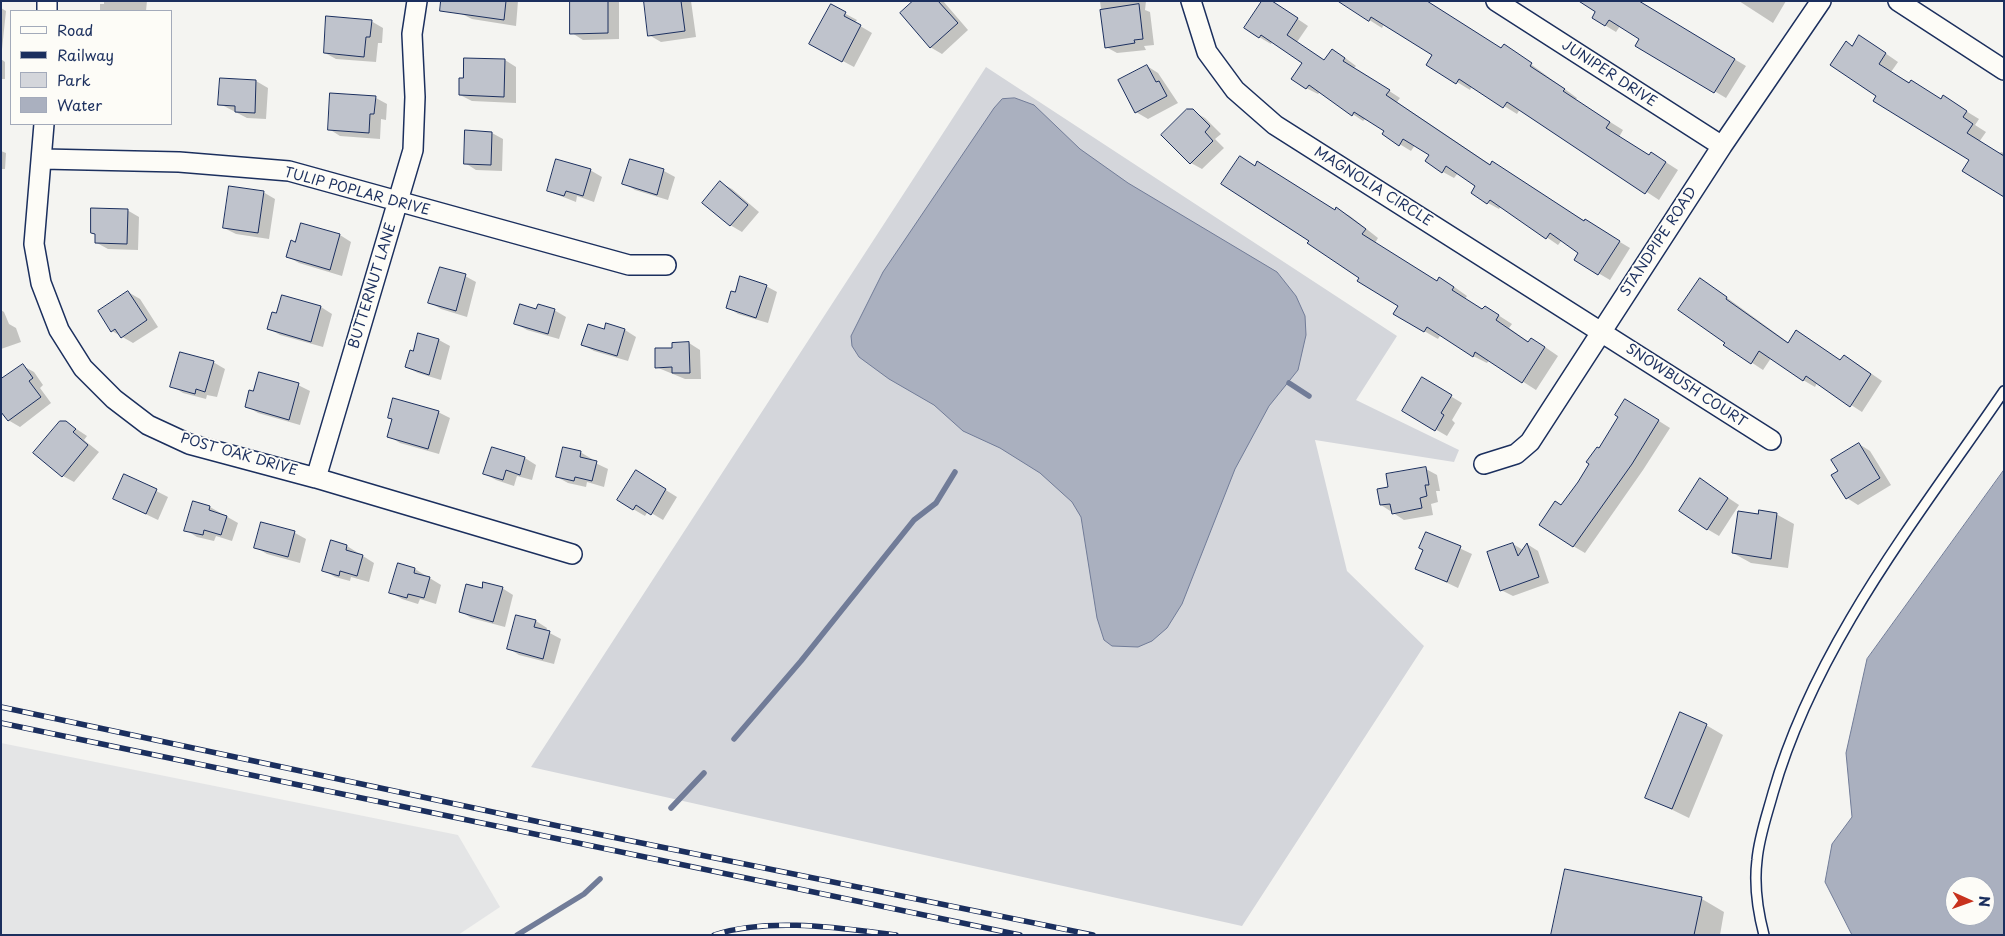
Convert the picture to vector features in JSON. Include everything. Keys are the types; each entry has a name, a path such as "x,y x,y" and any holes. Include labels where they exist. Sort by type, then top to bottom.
{"street":[{"name":"BUTTERNUT LANE","path":"316,478 413,150 415,97 412,34 417,1"},
{"name":"MAGNOLIA CIRCLE","path":"1191,1 1207,52 1235,90 1276,125 1601,332"},
{"name":"JUNIPER DRIVE","path":"1496,1 1722,146"},
{"name":"STANDPIPE ROAD","path":"1484,464 1516,454 1530,442 1722,146 1821,1"},
{"path":"1898,1 2004,70"},
{"name":"POST OAK DRIVE","path":"44,125 43,159 34,244 41,283 59,330 83,368 114,399 148,424 189,444 316,478 572,554"},
{"name":"TULIP POPLAR DRIVE","path":"43,159 179,162 288,171 398,203 629,265 666,265"},
{"name":"SNOWBUSH COURT","path":"1601,332 1771,440"}],"lane":[{"path":"1764,935 1757,895 1757,860 1781,766 1800,716 1829,657 1863,599 2004,391"}],"shaded area":[{"path":"1,743 458,835 500,907 458,935 1,935"}],"green space":[{"path":"986,67 1397,336 1356,400 1459,450 1454,462 1315,440 1347,571 1424,646 1242,926 531,767"}],"water":[{"path":"1015,98 1034,105 1080,149 1128,183 1277,272 1296,296 1305,316 1306,335 1298,370 1269,406 1235,469 1182,604 1167,628 1152,641 1138,647 1112,646 1104,640 1097,618 1081,517 1072,502 1040,473 1000,448 963,431 934,405 889,379 859,357 852,346 851,336 883,272 994,108 1002,99"},
{"path":"2004,470 2004,935 1852,935 1825,882 1832,844 1852,817 1846,753 1867,659"}],"building":[{"path":"441,1 506,1 504,20 440,11"},
{"path":"570,1 608,1 608,33 570,34"},
{"path":"644,1 681,1 685,31 648,36"},
{"path":"913,1 938,1 958,23 930,48 900,13"},
{"path":"1262,1 1272,1 1298,18 1287,35 1324,60 1332,49 1345,58 1343,61 1390,90 1386,95 1490,165 1492,161 1584,221 1585,219 1620,241 1598,275 1574,260 1578,253 1550,233 1546,239 1490,200 1487,204 1471,193 1475,186 1446,166 1442,173 1425,161 1429,155 1403,139 1399,146 1382,134 1384,131 1354,112 1352,116 1309,85 1306,89 1291,79 1302,63 1261,35 1259,38 1244,28"},
{"path":"1338,1 1427,1 1501,48 1504,44 1532,63 1530,66 1565,89 1563,91 1610,122 1606,128 1649,155 1651,152 1666,162 1645,194 1507,102 1503,108 1459,79 1456,84 1426,65 1432,55 1371,17 1369,21"},
{"path":"1579,1 1639,1 1735,59 1714,93 1635,46 1639,39 1609,20 1605,26 1592,18 1595,12"},
{"path":"831,4 846,12 844,16 861,25 842,62 809,44"},
{"path":"1139,4 1143,39 1134,40 1135,43 1105,48 1100,10"},
{"path":"326,16 372,20 370,37 366,37 364,57 324,53"},
{"path":"1859,35 1886,53 1879,64 1909,83 1911,80 1941,99 1943,95 1967,111 1963,117 1973,124 1967,133 2004,156 2004,197 1962,171 1969,160 1873,101 1876,96 1830,65 1846,41 1852,46"},
{"path":"464,58 505,59 504,97 459,95 459,78 463,78"},
{"path":"1147,65 1156,82 1159,81 1167,96 1135,113 1118,80"},
{"path":"220,78 256,80 255,113 235,112 235,106 218,105"},
{"path":"330,93 376,96 374,114 370,114 369,133 328,130"},
{"path":"1187,109 1193,109 1210,126 1205,132 1213,141 1190,164 1161,135"},
{"path":"465,130 492,132 491,165 464,164"},
{"path":"1240,156 1255,166 1257,161 1335,210 1336,207 1366,229 1362,234 1437,281 1439,277 1454,287 1452,290 1482,309 1485,306 1499,315 1496,320 1528,342 1531,338 1545,347 1522,383 1475,352 1473,357 1427,327 1424,332 1393,314 1398,306 1357,281 1359,278 1307,243 1309,241 1221,184"},
{"path":"556,159 591,169 583,196 566,191 564,196 547,191"},
{"path":"630,159 664,169 657,195 622,184"},
{"path":"720,181 748,205 730,226 702,203"},
{"path":"229,186 264,191 258,233 223,228"},
{"path":"91,208 128,209 127,244 95,243 95,234 91,233"},
{"path":"301,223 340,234 330,270 286,257 291,240 295,242"},
{"path":"440,267 466,274 456,311 428,303"},
{"path":"740,276 767,285 756,318 726,308 731,291 735,292"},
{"path":"1700,278 1788,343 1796,330 1840,360 1844,355 1871,374 1850,407 1806,376 1803,381 1759,351 1751,364 1678,310"},
{"path":"128,291 147,320 121,338 115,329 111,332 98,311"},
{"path":"282,295 321,306 311,342 267,329 272,312 276,313"},
{"path":"520,304 536,309 538,304 555,309 548,334 514,324"},
{"path":"606,323 625,329 617,356 581,345 588,324 604,329"},
{"path":"418,333 439,339 429,375 405,367 410,350 413,351"},
{"path":"689,342 690,373 672,373 672,367 655,368 655,348 672,348 672,343"},
{"path":"180,352 214,361 205,392 196,389 195,394 170,387"},
{"path":"23,364 33,378 29,381 41,397 8,421 1,412 1,379"},
{"path":"259,372 299,383 289,420 245,407 249,390 253,391"},
{"path":"1422,377 1452,395 1441,413 1444,415 1435,431 1402,411"},
{"path":"393,398 439,411 428,449 387,437 392,419 388,418"},
{"path":"1625,399 1659,420 1632,464 1573,547 1539,525 1555,501 1561,505 1578,482 1589,464 1586,462 1597,447 1599,448 1618,417 1615,415"},
{"path":"60,421 66,421 76,429 73,432 88,445 62,477 33,453"},
{"path":"1859,443 1880,478 1846,499 1831,475 1838,471 1831,460"},
{"path":"492,447 525,457 520,475 506,470 503,480 483,474"},
{"path":"563,447 581,451 580,457 597,461 592,481 575,477 574,481 556,477"},
{"path":"1426,467 1429,485 1425,485 1427,496 1420,498 1422,508 1392,514 1390,504 1380,505 1377,489 1388,487 1386,474"},
{"path":"636,470 666,489 651,515 636,505 633,510 617,500"},
{"path":"124,474 157,489 146,514 113,499"},
{"path":"1700,478 1728,498 1707,530 1679,511"},
{"path":"193,501 210,506 209,510 227,516 221,535 204,530 203,535 184,531"},
{"path":"1759,510 1777,513 1771,559 1732,553 1738,511 1758,514"},
{"path":"261,522 295,531 288,557 254,548"},
{"path":"1426,532 1461,546 1447,582 1415,569 1423,550 1419,548"},
{"path":"331,540 347,545 346,550 363,555 357,576 340,571 339,576 322,571"},
{"path":"1513,543 1518,556 1527,543 1539,577 1500,591 1487,552"},
{"path":"398,563 415,568 414,573 430,577 424,598 408,594 407,598 389,593"},
{"path":"483,582 503,587 493,622 459,612 466,584 482,588"},
{"path":"516,615 536,620 534,627 550,631 543,659 507,649"},
{"path":"1680,712 1707,724 1672,809 1645,798"},
{"path":"1565,869 1702,897 1694,935 1551,935"}],"waterway":[{"path":"1289,383 1309,396"},
{"path":"734,739 801,661 914,520 936,503 955,472"},
{"path":"671,808 704,773"},
{"path":"517,935 584,894 600,879"}],"railway":[{"path":"1,707 563,827 1093,935"},
{"path":"1,723 1020,935"},
{"path":"714,935 758,926 781,925 828,927 896,935"}]}
